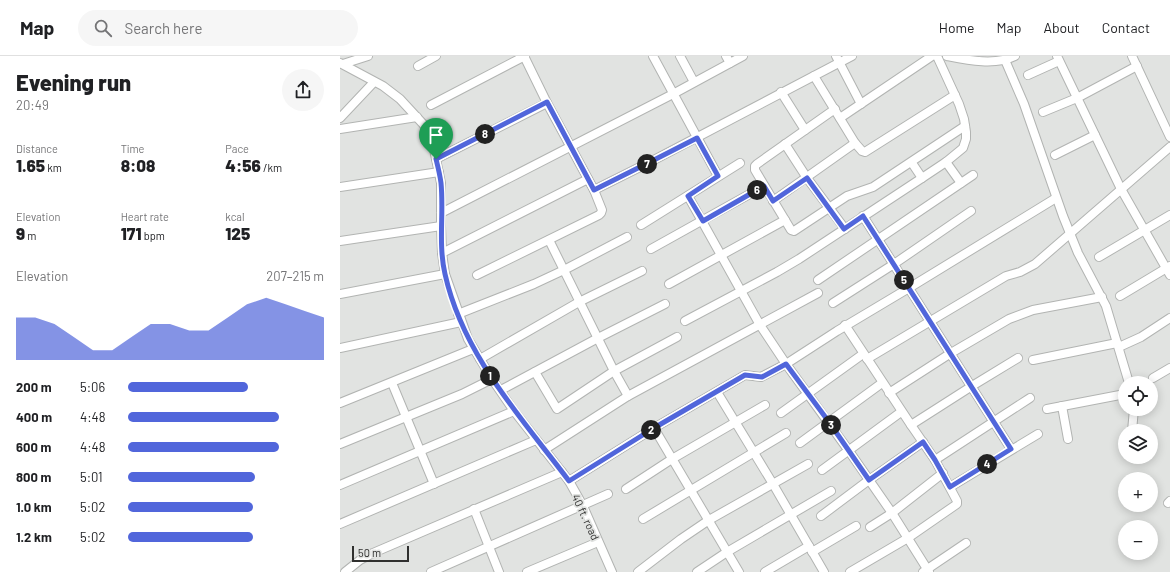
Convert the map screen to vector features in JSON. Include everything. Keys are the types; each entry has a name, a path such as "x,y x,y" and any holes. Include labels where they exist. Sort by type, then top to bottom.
{"street":[{"path":"342,63 368,56"},
{"path":"418,66 436,56"},
{"path":"431,105 524,56 594,190 602,210 601,213 477,275"},
{"path":"653,56 718,176"},
{"path":"680,56 694,82"},
{"path":"441,214 673,94 728,60 743,56"},
{"path":"594,190 697,138 781,92 814,76 837,60 852,56"},
{"path":"840,118 932,56"},
{"path":"684,321 777,272 946,162 963,148 966,144 966,132 959,104 937,56"},
{"path":"947,56 1005,60 1015,56"},
{"path":"1132,56 1170,136"},
{"path":"1028,75 1058,58 1121,190 1169,270 1120,296"},
{"path":"837,60 862,104"},
{"path":"1005,60 1024,104 1056,198 1078,253 1102,297 1110,317 1126,376"},
{"name":"40 ft. road","path":"342,63 383,86 400,99 417,117 429,133 439,172 441,191 442,253 445,274 461,322 473,349 492,379 514,411 569,481 583,506 612,572"},
{"path":"1043,112 1077,98 1137,66"},
{"path":"814,76 855,143 862,151 865,152 955,95"},
{"path":"340,118 374,82"},
{"path":"781,92 805,130"},
{"path":"436,159 547,102"},
{"path":"835,109 755,166 755,170 764,186 791,230 794,231 852,193 870,190 965,126"},
{"path":"340,129 417,117"},
{"path":"1055,155 1095,135"},
{"path":"773,201 855,143"},
{"path":"785,144 807,178 844,229"},
{"path":"781,413 808,393 865,357 1006,276 1020,272 1035,264 1170,147"},
{"path":"946,162 961,183"},
{"path":"641,225 740,163"},
{"path":"912,163 922,178"},
{"path":"340,187 439,172"},
{"path":"818,280 974,175"},
{"path":"442,253 588,179"},
{"path":"651,250 764,186"},
{"path":"688,196 760,325 892,513 926,571 966,543"},
{"path":"569,481 654,428 745,375 762,377 786,364 845,326 1056,198"},
{"path":"832,303 894,264 971,211"},
{"path":"1098,257 1170,215"},
{"path":"863,216 1011,449"},
{"path":"669,284 785,220"},
{"path":"340,241 441,226"},
{"path":"458,314 534,284 627,237"},
{"path":"549,240 579,302 628,396"},
{"path":"480,359 579,302 642,272"},
{"path":"340,294 445,274"},
{"path":"544,450 628,396 818,293"},
{"path":"889,393 951,353 1020,314 1033,310 1102,297"},
{"path":"500,390 665,304"},
{"path":"1033,360 1118,345 1142,337 1170,318"},
{"path":"340,348 461,322"},
{"path":"845,326 935,460 957,501 957,504 908,538 850,572"},
{"path":"534,372 556,409 614,371 678,338"},
{"path":"340,403 473,349"},
{"path":"911,425 1018,358"},
{"path":"1156,376 1170,368"},
{"path":"340,444 462,394 492,379"},
{"path":"392,383 434,484"},
{"path":"800,443 882,383"},
{"path":"717,392 824,572"},
{"path":"1047,409 1118,395"},
{"path":"935,460 1030,398"},
{"path":"626,489 672,459 765,405"},
{"path":"1062,406 1068,439"},
{"path":"340,485 514,411"},
{"path":"822,470 902,412"},
{"path":"654,428 739,572"},
{"path":"643,519 786,433"},
{"path":"950,487 1038,434"},
{"path":"340,524 536,440"},
{"path":"821,516 923,442"},
{"path":"638,572 681,539 709,520 808,464"},
{"path":"345,572 360,560 373,553 562,472"},
{"path":"870,528 892,513 943,473"},
{"path":"697,572 727,552 830,491"},
{"path":"431,572 608,494"},
{"path":"474,509 499,572"},
{"path":"765,572 856,526"},
{"path":"527,572 598,542"}],"route":[{"path":"547,102 594,190 697,138 718,176 688,196 703,221 764,186 773,201 807,178 844,229 863,216 1011,449 950,487 943,473 923,442 869,480 829,422 786,364 762,377 745,375 654,428 569,481 514,411 468,340 445,274 442,253 441,183 436,159 547,102"}]}
